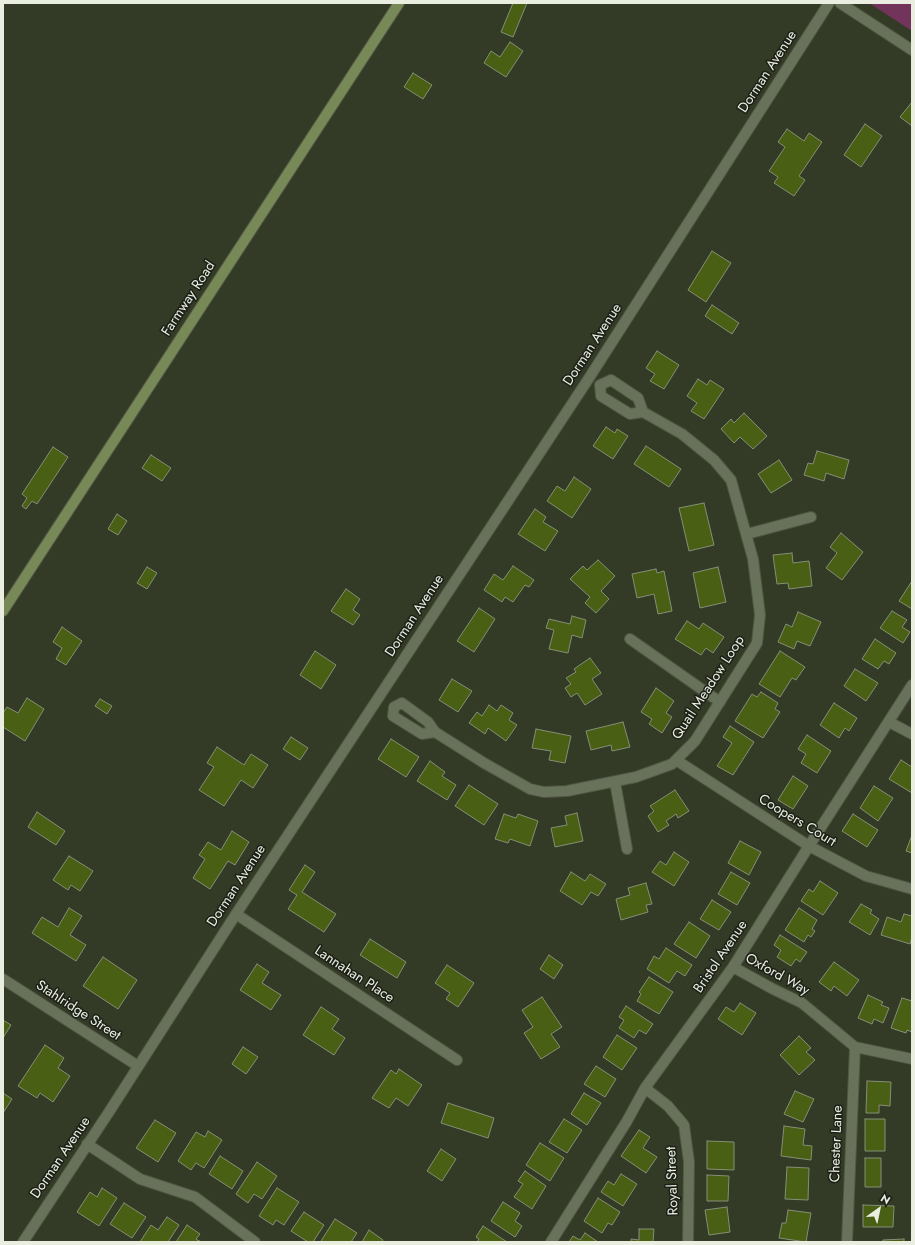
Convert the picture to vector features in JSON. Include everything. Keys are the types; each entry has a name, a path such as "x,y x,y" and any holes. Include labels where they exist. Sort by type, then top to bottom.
{"main road":[{"name":"Farmway Road","path":"3,611 399,3"}],"street":[{"name":"Dorman Avenue","path":"23,1242 236,914 589,378 829,3"},
{"path":"840,3 912,50"},
{"name":"Quail Meadow Loop","path":"394,707 402,703 428,722 435,732 484,763 530,789 544,792 567,791 636,778 672,764 695,741 757,643 760,615 754,559 731,480 714,460 682,434 643,412 630,414 602,396 600,385 589,378"},
{"path":"600,385 611,380 638,398 643,412"},
{"path":"747,534 811,517"},
{"path":"630,639 720,702"},
{"name":"Bristol Avenue","path":"551,1242 627,1121 645,1088 733,967 912,685"},
{"name":"Quail Meadow Loop","path":"379,696 394,707"},
{"name":"Quail Meadow Loop","path":"394,707 393,716 422,734 435,732"},
{"path":"888,722 912,734"},
{"name":"Coopers Court","path":"676,760 809,846 866,876 912,889"},
{"path":"614,782 627,849"},
{"name":"Lannahan Place","path":"236,914 457,1060"},
{"name":"Oxford Way","path":"733,967 772,989 802,1003 855,1047 912,1059"},
{"name":"Stahlridge Street","path":"3,979 138,1066"},
{"name":"Chester Lane","path":"847,1242 855,1047"},
{"name":"Royal Street","path":"645,1088 668,1106 684,1125 689,1162 688,1242"},
{"path":"87,1144 140,1179 195,1197 255,1242"}],"shaded area":[{"path":"869,3 912,3 912,31"}],"building":[{"path":"513,3 527,3 513,37 501,32"},
{"path":"510,42 523,51 506,77 484,63 491,51 500,57"},
{"path":"413,73 432,85 423,99 404,87"},
{"path":"912,102 912,126 900,117"},
{"path":"865,124 882,136 861,167 844,155"},
{"path":"787,129 804,141 809,133 822,142 799,176 805,180 794,196 774,183 778,177 769,171 785,147 778,142"},
{"path":"712,251 731,263 706,302 688,290"},
{"path":"712,305 739,323 732,334 705,316"},
{"path":"657,351 679,365 664,389 650,381 655,374 646,368"},
{"path":"698,379 707,385 710,380 724,389 704,419 691,411 697,403 687,396"},
{"path":"744,413 767,436 753,449 740,437 734,443 721,429 731,419 734,423"},
{"path":"606,427 615,433 617,429 628,436 613,459 593,446"},
{"path":"646,446 681,469 669,487 634,464"},
{"path":"53,447 68,457 37,504 32,501 26,509 22,506 27,498 22,494"},
{"path":"817,451 849,460 844,479 826,473 824,481 804,475 808,463 813,464"},
{"path":"151,455 171,468 162,481 142,468"},
{"path":"779,460 792,480 771,493 758,474"},
{"path":"574,477 591,489 572,518 547,501 557,486 565,491"},
{"path":"704,503 714,545 689,551 679,508"},
{"path":"535,509 546,517 543,522 558,531 545,551 518,534"},
{"path":"117,514 127,521 118,535 108,529"},
{"path":"841,533 863,552 842,580 826,568 837,553 830,547"},
{"path":"792,553 793,563 809,561 812,586 789,589 788,583 777,584 773,555"},
{"path":"598,560 615,576 601,591 609,599 596,613 585,603 590,597 570,579 583,566 587,570"},
{"path":"513,566 534,580 529,587 525,585 513,602 505,597 502,602 484,590 494,574 503,580"},
{"path":"147,567 157,573 147,589 137,583"},
{"path":"718,567 726,602 700,608 693,573"},
{"path":"656,569 657,573 664,571 672,611 658,614 654,594 637,598 632,574"},
{"path":"912,581 912,609 899,601"},
{"path":"346,589 360,599 353,610 360,615 353,625 331,611"},
{"path":"479,608 495,619 474,652 457,641"},
{"path":"892,611 907,620 902,627 910,632 903,643 880,628"},
{"path":"798,612 821,622 810,646 797,641 794,649 778,642 786,624 792,627"},
{"path":"572,616 586,620 582,638 572,635 568,653 549,649 554,630 546,628 549,619 570,624"},
{"path":"687,621 699,629 703,623 724,637 713,653 706,648 701,655 675,639"},
{"path":"62,627 82,641 66,665 56,659 62,648 53,642"},
{"path":"875,639 896,653 889,664 884,661 878,669 862,659"},
{"path":"315,651 336,665 321,689 300,675"},
{"path":"780,651 805,667 796,680 792,678 780,697 759,684"},
{"path":"590,658 601,673 592,679 602,694 585,705 577,693 571,697 565,688 571,684 566,678 576,672 574,669"},
{"path":"855,669 878,683 866,701 844,686"},
{"path":"452,679 472,691 458,712 439,700"},
{"path":"656,688 674,701 666,713 672,717 662,733 649,724 652,719 641,712"},
{"path":"761,692 778,703 775,709 780,712 763,738 735,721 752,694 757,697"},
{"path":"27,698 44,709 25,741 3,727 3,713 7,707 18,713"},
{"path":"100,699 112,706 107,714 95,706"},
{"path":"834,703 857,718 849,731 845,728 839,738 820,725"},
{"path":"489,705 497,711 501,705 513,713 509,720 517,725 506,741 488,728 485,734 469,723 477,712 482,716"},
{"path":"623,722 630,747 612,751 611,745 591,750 586,731"},
{"path":"730,726 754,742 733,775 717,766 732,743 723,737"},
{"path":"536,729 571,736 565,763 549,760 551,751 532,748"},
{"path":"807,735 831,751 817,773 801,763 806,754 798,749"},
{"path":"291,737 308,748 300,760 283,749"},
{"path":"391,739 419,757 406,777 378,759"},
{"path":"217,747 244,765 251,754 268,765 253,788 241,780 224,806 199,790 214,767 207,763"},
{"path":"901,760 912,767 912,793 889,779"},
{"path":"430,761 445,772 442,776 456,785 447,800 417,781"},
{"path":"793,776 808,786 793,809 778,800"},
{"path":"469,785 498,804 484,825 455,806"},
{"path":"874,786 893,798 878,821 860,808"},
{"path":"675,790 689,811 678,818 676,814 666,821 669,825 658,832 648,816 654,811 650,806"},
{"path":"37,812 65,831 56,845 28,827"},
{"path":"577,813 583,841 555,847 551,828 567,825 565,816"},
{"path":"504,814 516,818 518,814 538,821 530,846 510,839 508,843 495,839"},
{"path":"853,814 878,830 867,847 842,831"},
{"path":"232,831 249,842 235,865 228,861 210,889 193,878 205,859 199,855 208,842 221,850"},
{"path":"912,835 912,853 906,851"},
{"path":"740,841 761,852 749,875 728,863"},
{"path":"674,852 689,862 674,886 652,872 660,861 666,865"},
{"path":"69,856 93,871 80,891 71,885 68,890 53,880"},
{"path":"305,865 315,872 302,892 336,914 324,932 288,909 297,895 289,890"},
{"path":"571,872 585,881 590,874 606,884 598,896 591,892 582,905 560,891"},
{"path":"731,872 750,883 737,905 718,894"},
{"path":"820,881 838,893 823,915 801,901 809,889 813,892"},
{"path":"646,883 652,904 646,905 648,912 621,920 616,899 630,895 628,888"},
{"path":"712,900 731,912 719,930 700,919"},
{"path":"861,904 872,910 870,913 879,919 870,935 849,922"},
{"path":"69,908 82,916 70,935 86,945 76,961 32,933 42,917 58,927"},
{"path":"799,908 817,920 812,929 815,931 811,937 808,935 804,942 785,930"},
{"path":"904,914 912,916 912,937 910,944 881,935 887,917 901,922"},
{"path":"689,922 710,936 696,958 674,944"},
{"path":"780,935 807,952 800,962 796,959 791,966 777,957 781,950 774,945"},
{"path":"370,939 406,962 397,978 360,955"},
{"path":"666,948 692,965 685,976 677,971 669,983 647,969 654,956 659,959"},
{"path":"549,955 563,965 554,979 540,969"},
{"path":"103,957 137,980 118,1009 83,986"},
{"path":"834,962 859,980 847,996 834,986 831,991 819,982"},
{"path":"257,964 269,972 262,983 281,995 271,1010 240,990"},
{"path":"447,965 474,983 458,1007 446,999 450,993 435,983"},
{"path":"649,977 673,992 659,1014 637,1001 641,994 639,992"},
{"path":"868,995 883,1002 881,1005 889,1008 883,1023 874,1019 872,1024 858,1018"},
{"path":"542,997 562,1027 551,1034 560,1047 541,1059 524,1033 533,1027 522,1010"},
{"path":"902,998 912,1001 912,1032 907,1030 906,1033 891,1028"},
{"path":"740,1003 756,1013 742,1035 718,1019 726,1007 734,1012"},
{"path":"626,1006 653,1024 646,1034 639,1030 634,1038 619,1028 624,1020 619,1017"},
{"path":"321,1007 339,1019 332,1029 345,1038 334,1055 303,1035"},
{"path":"3,1020 11,1025 3,1038"},
{"path":"617,1035 637,1048 622,1070 603,1057"},
{"path":"799,1036 811,1048 806,1052 815,1060 799,1075 780,1055"},
{"path":"45,1045 64,1058 58,1068 70,1076 53,1102 40,1093 37,1098 18,1086"},
{"path":"243,1047 258,1057 246,1074 232,1064"},
{"path":"596,1066 616,1079 605,1097 584,1084"},
{"path":"399,1069 422,1085 408,1106 396,1098 389,1108 372,1098 391,1070 396,1074"},
{"path":"867,1081 891,1082 890,1106 879,1105 879,1113 866,1113"},
{"path":"795,1091 814,1099 803,1122 784,1114"},
{"path":"3,1093 12,1099 3,1113"},
{"path":"584,1093 601,1103 587,1125 571,1114"},
{"path":"448,1103 494,1118 488,1138 441,1123"},
{"path":"564,1119 582,1130 567,1153 549,1142"},
{"path":"865,1119 885,1119 885,1151 865,1151"},
{"path":"155,1120 176,1133 158,1162 136,1148"},
{"path":"784,1126 805,1129 803,1145 812,1146 811,1160 781,1156"},
{"path":"639,1130 650,1137 643,1148 657,1157 646,1173 621,1156"},
{"path":"208,1131 222,1140 204,1168 196,1163 191,1170 178,1161 196,1132 205,1137"},
{"path":"707,1141 734,1142 734,1170 707,1169"},
{"path":"540,1143 564,1158 550,1181 526,1165"},
{"path":"441,1149 456,1159 442,1181 427,1171"},
{"path":"220,1156 243,1171 232,1189 209,1174"},
{"path":"865,1158 881,1158 881,1187 865,1187"},
{"path":"257,1162 277,1176 262,1199 254,1194 248,1203 236,1194"},
{"path":"787,1167 809,1168 808,1200 785,1199"},
{"path":"525,1171 546,1186 532,1209 514,1197 523,1184 518,1181"},
{"path":"621,1174 637,1184 623,1206 601,1192 608,1181 614,1185"},
{"path":"707,1175 729,1176 728,1201 707,1201"},
{"path":"102,1188 117,1198 99,1226 77,1212 90,1192 97,1197"},
{"path":"277,1188 299,1202 284,1225 276,1220 273,1225 259,1216"},
{"path":"598,1198 620,1212 612,1225 608,1223 602,1233 584,1221"},
{"path":"503,1202 520,1213 515,1221 522,1226 515,1237 491,1221"},
{"path":"124,1203 146,1217 132,1238 110,1224"},
{"path":"863,1205 894,1206 893,1227 863,1227"},
{"path":"727,1207 730,1232 709,1235 705,1210"},
{"path":"788,1210 811,1213 806,1242 779,1238 782,1223 786,1223"},
{"path":"304,1212 324,1225 313,1242 308,1242 291,1231"},
{"path":"167,1217 179,1225 168,1242 140,1242 151,1225 158,1230"},
{"path":"335,1219 357,1233 351,1242 321,1241"},
{"path":"187,1225 200,1234 196,1239 201,1242 176,1242"},
{"path":"483,1226 507,1242 477,1242 479,1239 476,1237"},
{"path":"639,1229 654,1229 653,1242 631,1242 631,1239 639,1240"},
{"path":"369,1230 383,1240 382,1242 362,1242"},
{"path":"585,1233 598,1242 569,1242 573,1236 580,1240"},
{"path":"904,1239 904,1242 883,1242 883,1240"}]}
